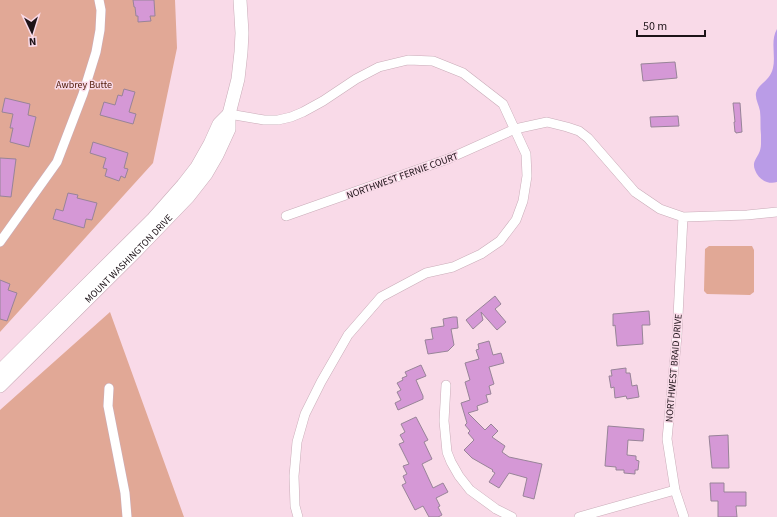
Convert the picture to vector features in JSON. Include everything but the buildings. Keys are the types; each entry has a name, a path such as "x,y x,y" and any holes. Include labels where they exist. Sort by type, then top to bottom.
{"main road":[{"name":"MOUNT WASHINGTON DRIVE","path":"0,386 129,258 188,197 206,174 229,129 229,114 238,79 241,52 242,33 240,0"},
{"name":"MOUNT WASHINGTON DRIVE","path":"0,371 153,219 178,191 196,167 210,144 219,124 229,114"}],"street":[{"path":"0,242 57,162 83,94 96,52 101,16 99,0"},
{"path":"229,114 264,120 278,120 291,117 323,101 356,79 379,67 408,60 433,61 463,73 503,104 526,154 527,176 523,201 516,220 500,241 481,254 453,267 426,273 381,297 348,335 321,382 305,414 297,442 294,476 298,517"},
{"name":"NORTHWEST FERNIE COURT","path":"286,216 448,159 515,129 547,122 579,131 588,138 635,192 660,209 683,217"},
{"path":"683,217 747,215 777,212"},
{"name":"NORTHWEST BRAID DRIVE","path":"683,217 677,336 667,439 675,490 684,517"},
{"path":"446,385 444,421 447,452 451,462 459,476 470,490 496,509 512,517"},
{"path":"109,388 108,406 125,493 127,517"},
{"path":"579,517 675,490"}],"green space":[{"name":"Awbrey Butte","path":"0,0 175,0 177,48 153,163 0,332"},
{"path":"709,246 752,246 754,250 754,292 750,295 707,294 704,291 705,249"},
{"path":"110,312 184,517 0,517 0,410"}],"shaded area":[{"path":"777,29 777,182 770,183 761,179 754,168 754,163 760,151 761,144 760,111 756,93 773,68 773,43"}]}
